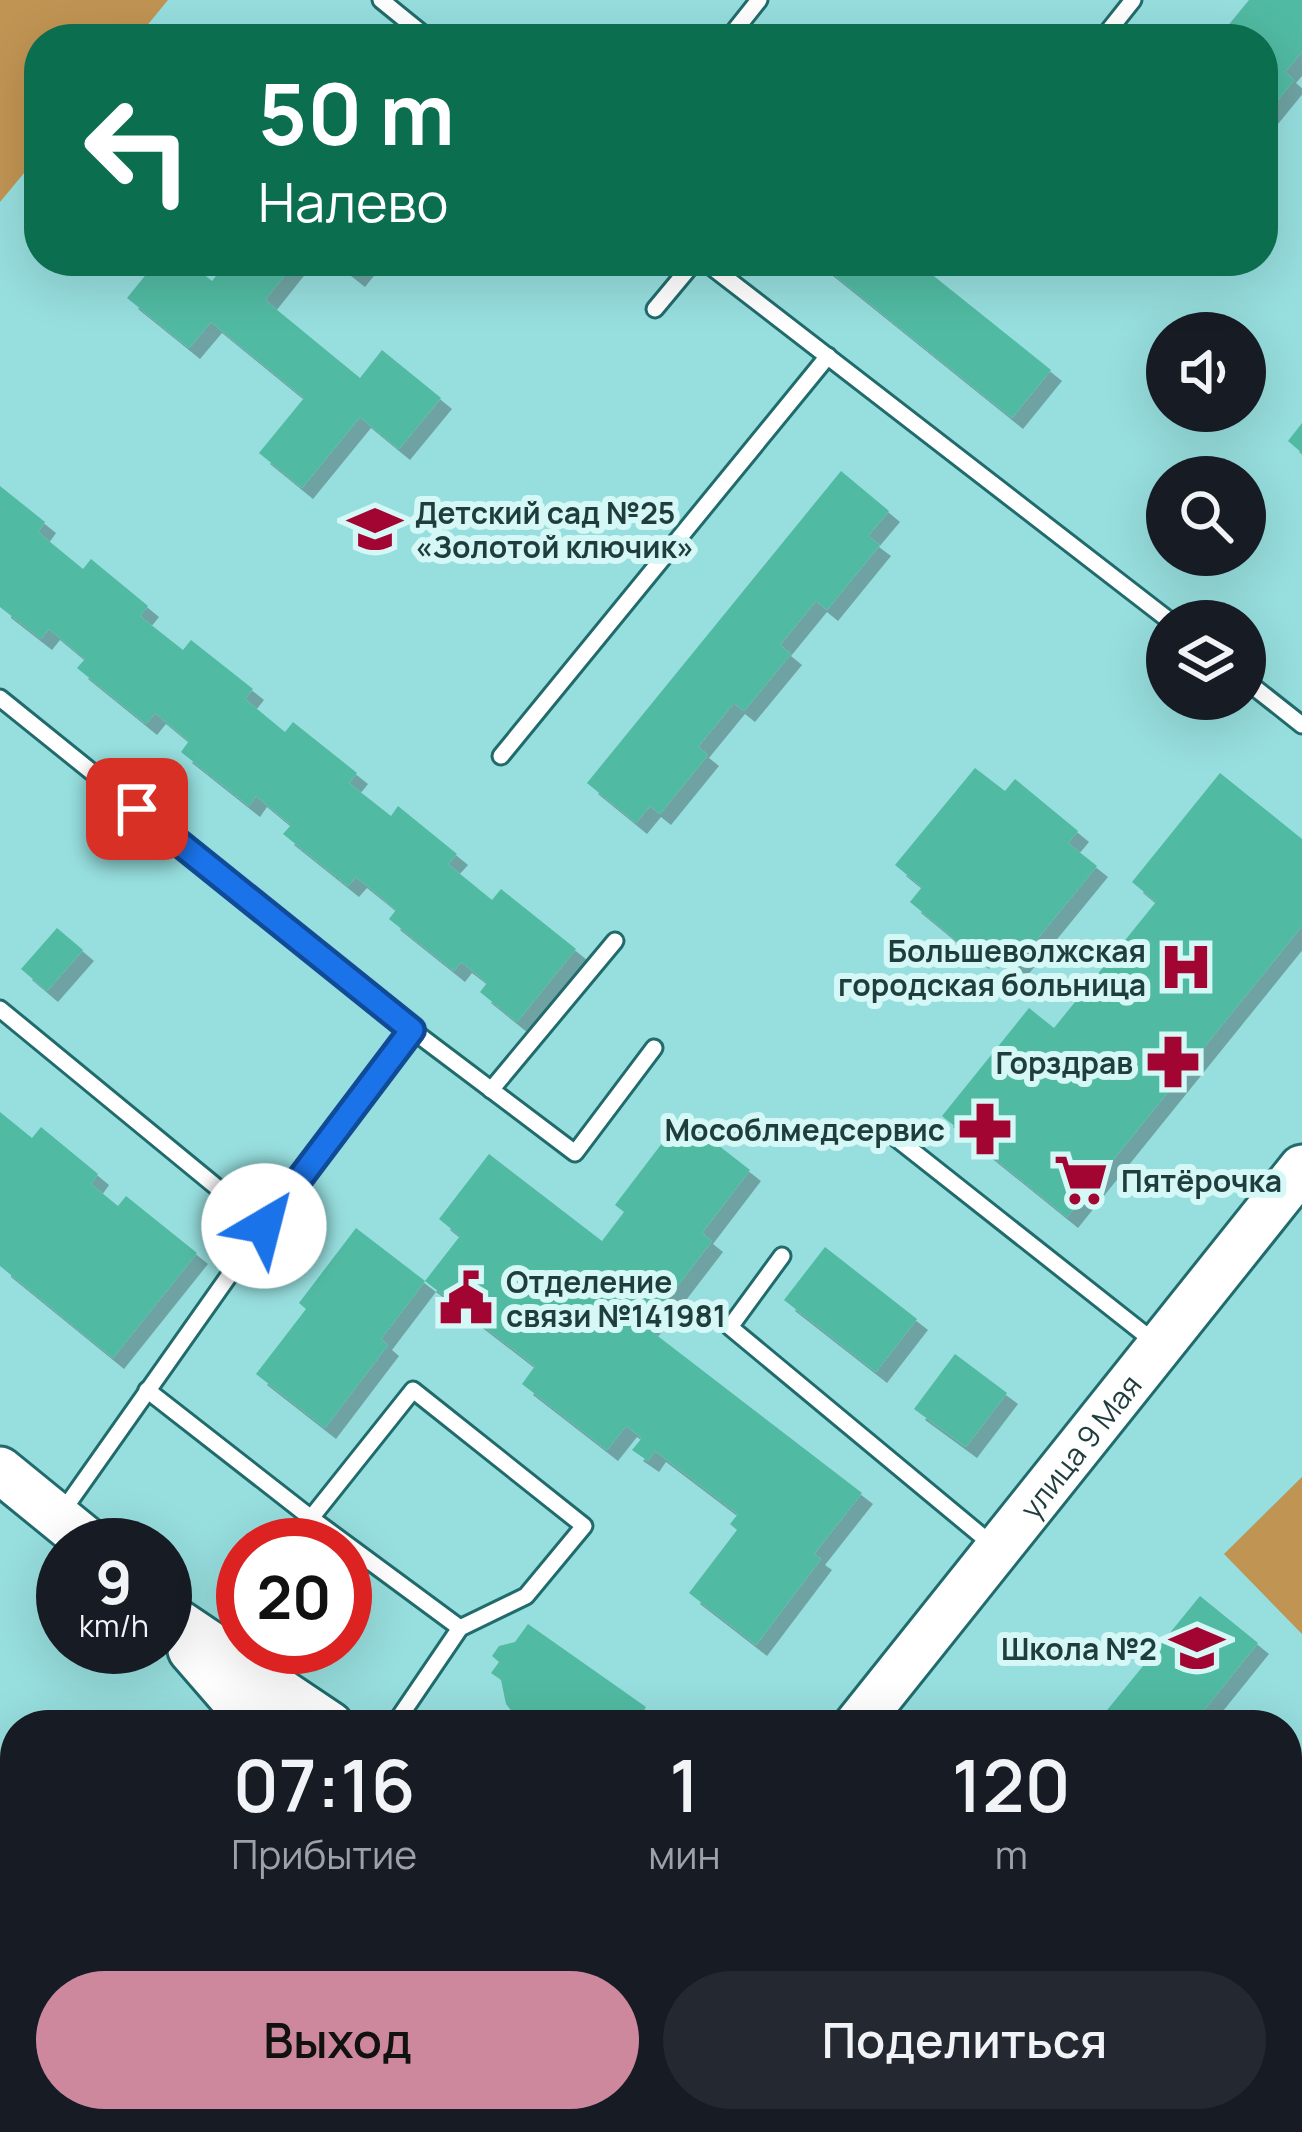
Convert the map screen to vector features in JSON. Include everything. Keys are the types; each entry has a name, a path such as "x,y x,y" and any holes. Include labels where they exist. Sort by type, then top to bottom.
{"street":[{"name":"улица 9 Мая","path":"869,1710 1302,1168"},
{"path":"0,1470 59,1518"},
{"path":"192,1636 306,1710"},
{"path":"192,1650 243,1710"}],"lane":[{"path":"381,0 411,24"},
{"path":"740,24 759,0"},
{"path":"1114,24 1133,0"},
{"path":"655,309 682,276"},
{"path":"724,276 1146,603"},
{"path":"501,756 828,356"},
{"path":"1266,697 1302,725"},
{"path":"0,698 412,1030 575,1154 654,1048"},
{"path":"491,1090 616,941"},
{"path":"0,1009 264,1226"},
{"path":"82,1518 147,1390 412,1030"},
{"path":"891,1134 1160,1346"},
{"path":"782,1256 730,1328 998,1549"},
{"path":"147,1390 311,1518 413,1390 584,1526 526,1596 460,1628 404,1710"},
{"path":"372,1563 460,1628"}],"shaded area":[{"path":"0,0 168,0 148,24 24,24 24,173 0,202"},
{"path":"1302,1477 1302,1634 1224,1554"}],"building":[{"path":"1249,0 1302,0 1302,52 1285,72 1294,80 1278,100 1278,24 1229,24"},
{"path":"145,276 206,276 212,281 216,276 284,276 265,300 360,378 382,350 441,398 399,449 360,417 302,488 259,453 304,398 211,322 189,348 127,298"},
{"path":"836,276 934,276 1051,370 1012,418"},
{"path":"1302,423 1302,453 1288,441"},
{"path":"841,471 889,511 868,536 880,545 827,610 816,601 780,645 791,654 744,711 734,703 698,747 708,755 660,814 650,806 636,823 587,783"},
{"path":"0,486 45,522 38,532 83,569 91,559 148,606 140,616 183,650 191,640 253,689 245,699 285,732 293,722 357,773 349,783 391,816 398,806 457,854 448,864 492,900 501,889 576,949 517,1022 480,992 487,983 474,972 461,962 454,971 389,919 396,910 376,893 356,877 348,886 283,834 291,825 256,796 249,806 181,752 189,741 155,713 146,724 77,668 85,659 49,629 41,639 0,607"},
{"path":"975,768 1005,791 1015,779 1078,831 1068,843 1097,866 1016,965 990,944 978,958 910,902 922,887 895,865"},
{"name":"Большеволжская городская больница","path":"1220,773 1302,839 1302,926 1067,1217 942,1116 1029,1008 1054,1028 1156,902 1132,882"},
{"path":"57,928 83,950 47,991 21,969"},
{"path":"0,1112 32,1138 41,1127 98,1174 91,1184 118,1206 126,1196 197,1253 113,1358 0,1266"},
{"path":"682,1117 750,1170 702,1233 712,1241 646,1327 862,1493 814,1554 821,1559 756,1645 689,1593 737,1530 730,1524 738,1514 655,1451 648,1461 632,1450 642,1438 626,1426 607,1450 522,1384 535,1366 425,1281 460,1236 439,1219 489,1154 602,1241 624,1212 615,1205"},
{"path":"356,1228 425,1281 381,1339 388,1345 325,1428 256,1374 306,1309 299,1303"},
{"path":"825,1247 917,1319 876,1372 784,1300"},
{"path":"955,1354 1007,1393 966,1447 914,1409"},
{"path":"1200,1596 1258,1643 1204,1710 1107,1710"},
{"path":"528,1624 646,1707 511,1710 501,1680 491,1673 499,1662 492,1656 499,1646 515,1642"}],"place":[{"name":"Детский сад №25 «Золотой ключик»","path":"375,529"},
{"name":"Большеволжская городская больница","path":"1186,967"},
{"name":"Горздрав","path":"1173,1062"},
{"name":"Мособлмедсервис","path":"985,1129"},
{"name":"Пятёрочка","path":"1081,1180"},
{"name":"Отделение связи №141981","path":"466,1298"},
{"name":"Школа №2","path":"1197,1648"}],"route":[{"path":"137,809 412,1030 264,1226"}]}
